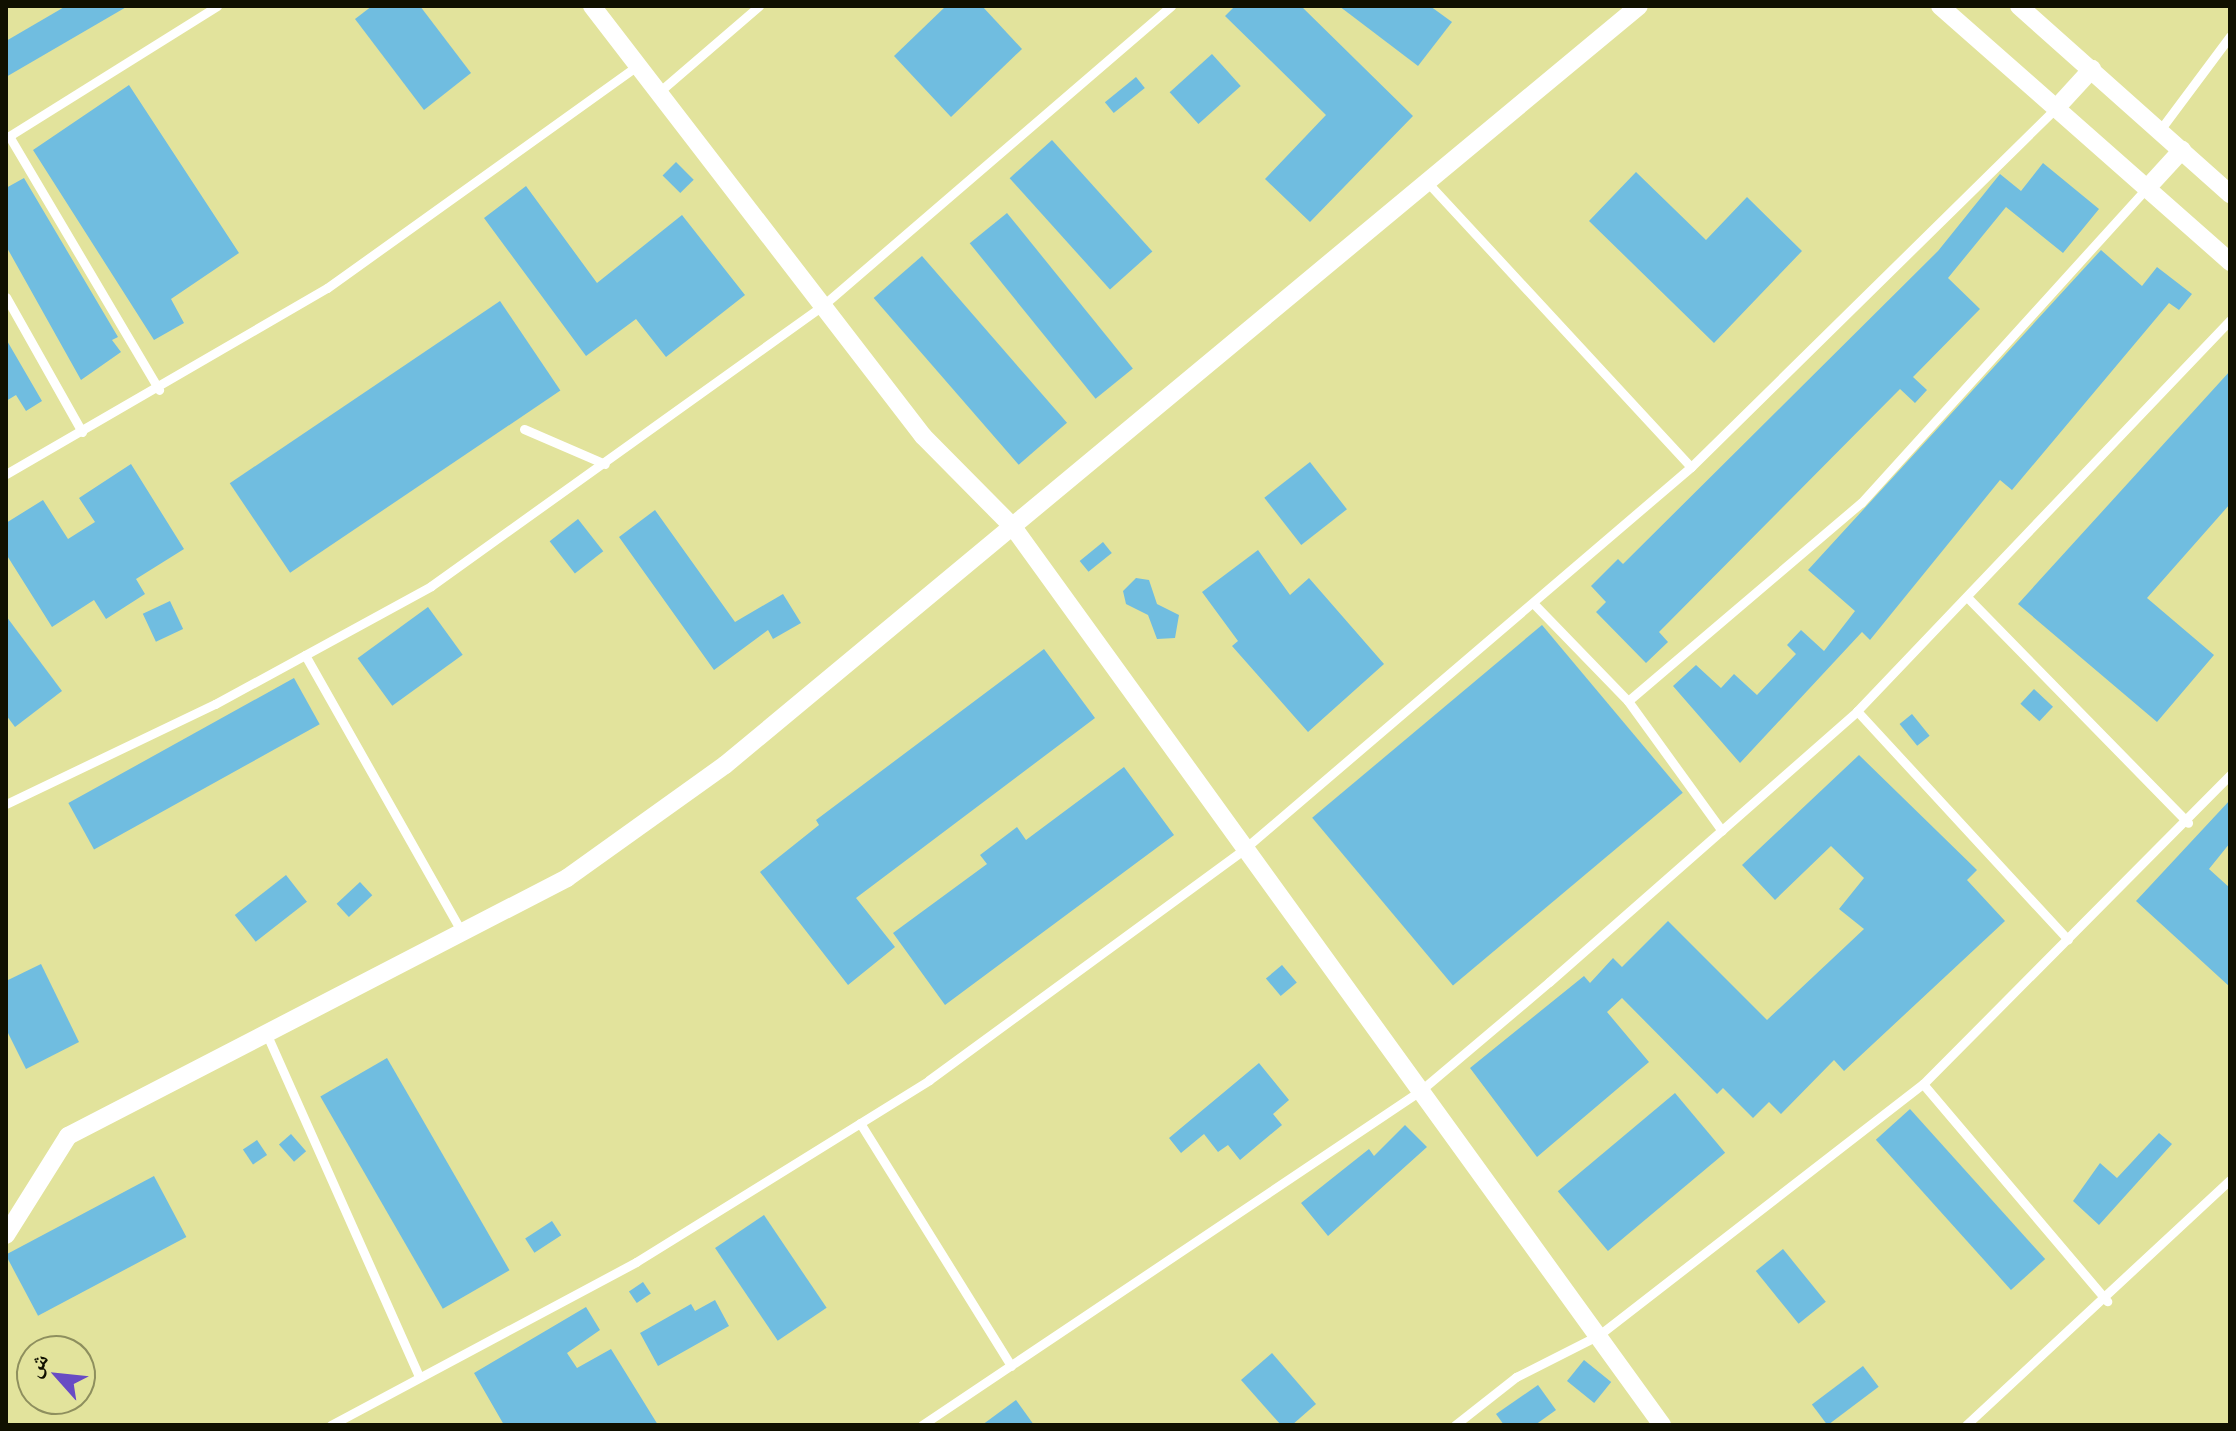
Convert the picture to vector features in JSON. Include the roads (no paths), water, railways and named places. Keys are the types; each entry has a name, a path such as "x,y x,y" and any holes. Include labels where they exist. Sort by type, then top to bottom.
{"street":[{"path":"592,6 923,436 1013,527 1243,850 1662,1425"},
{"path":"6,1235 68,1136 464,935 567,878 725,765 1639,6"},
{"path":"1940,6 2059,105 2230,262"},
{"path":"2019,6 2230,194"},
{"path":"2059,105 2092,69"},
{"path":"2149,186 2182,150"}],"lane":[{"path":"159,390 8,137 217,6"},
{"path":"659,92 759,6"},
{"path":"6,804 305,655 431,586 821,307 1171,6"},
{"path":"2160,130 2230,36"},
{"path":"6,474 159,390 327,288 639,65"},
{"path":"331,1425 636,1262 860,1123 1243,850 1691,467 2059,105"},
{"path":"1428,183 1691,467"},
{"path":"1628,701 1861,503 2149,186"},
{"path":"6,297 82,432"},
{"path":"922,1425 1420,1091 1857,711 2230,320"},
{"path":"524,429 605,464"},
{"path":"1967,597 2188,823"},
{"path":"1533,603 1628,701 1722,831"},
{"path":"305,655 464,935"},
{"path":"1857,711 2068,940"},
{"path":"1455,1425 1516,1377 1599,1335 1923,1084 2188,823 2230,775"},
{"path":"267,1035 419,1377"},
{"path":"1923,1084 2107,1301"},
{"path":"860,1123 1011,1366"},
{"path":"1966,1425 2107,1301 2230,1180"}]}
